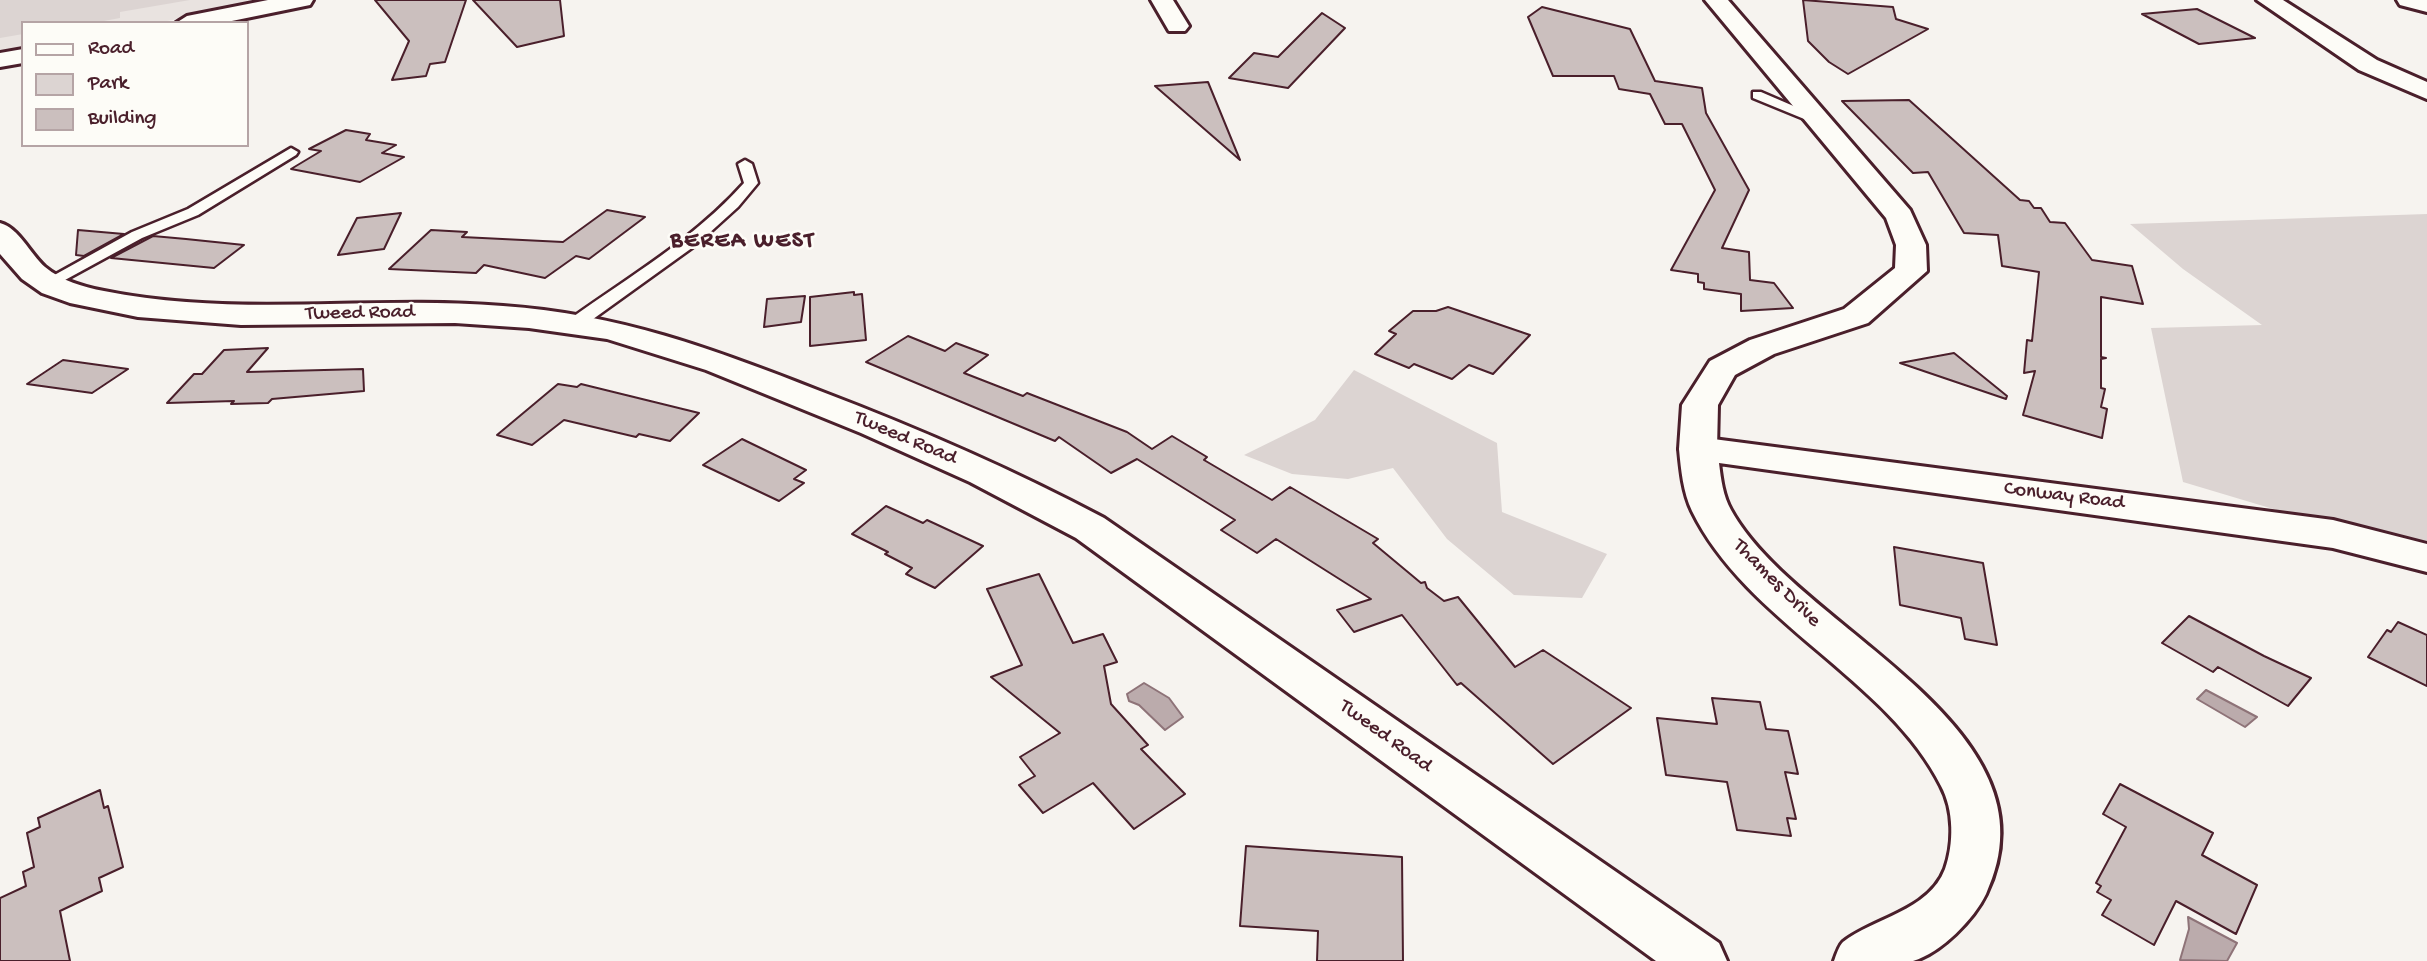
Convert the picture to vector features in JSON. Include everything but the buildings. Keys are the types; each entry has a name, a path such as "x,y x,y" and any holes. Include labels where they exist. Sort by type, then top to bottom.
{"street":[{"path":"197,21 302,0"},
{"path":"1161,0 1177,26"},
{"name":"Thames Drive","path":"1716,0 1749,41 1823,122 1900,216 1911,245 1911,271 1856,316 1762,347 1722,368 1700,405 1698,449 1702,485 1714,517 1741,554 1917,717 1959,772 1975,812 1976,862 1953,902 1902,940 1861,961"},
{"path":"2268,0 2368,65 2427,91"},
{"path":"2408,0 2427,5"},
{"path":"0,60 21,56"},
{"name":"Tweed Road","path":"0,232 16,256 48,283 122,305 187,315 254,317 383,312 466,313 576,323 651,337 897,434 1032,495 1090,528 1700,961"},
{"name":"Conway Road","path":"1698,449 2333,534 2427,558"}],"lane":[{"path":"1757,95 1823,122"},
{"path":"48,283 137,234 193,212 291,152"},
{"path":"576,323 710,225 737,202 751,183 745,164"}],"shaded area":[{"path":"0,0 275,0 167,21 21,21 21,49 0,53"},
{"path":"1144,683 1169,698 1183,717 1165,730 1139,705 1129,701 1127,694"},
{"path":"2206,690 2257,717 2245,727 2197,699"},
{"path":"2188,917 2237,943 2227,961 2180,960 2189,929"}],"green space":[{"path":"0,0 190,0 120,12 120,18 104,21 21,21 21,34 0,38"},
{"path":"2427,214 2427,555 2183,482 2151,328 2262,325 2183,269 2130,224"},
{"path":"1354,370 1497,443 1502,512 1607,554 1582,598 1514,595 1447,539 1393,468 1348,479 1292,474 1244,455 1315,420"}],"district":[{"name":"BEREA WEST","path":"743,242"}]}
